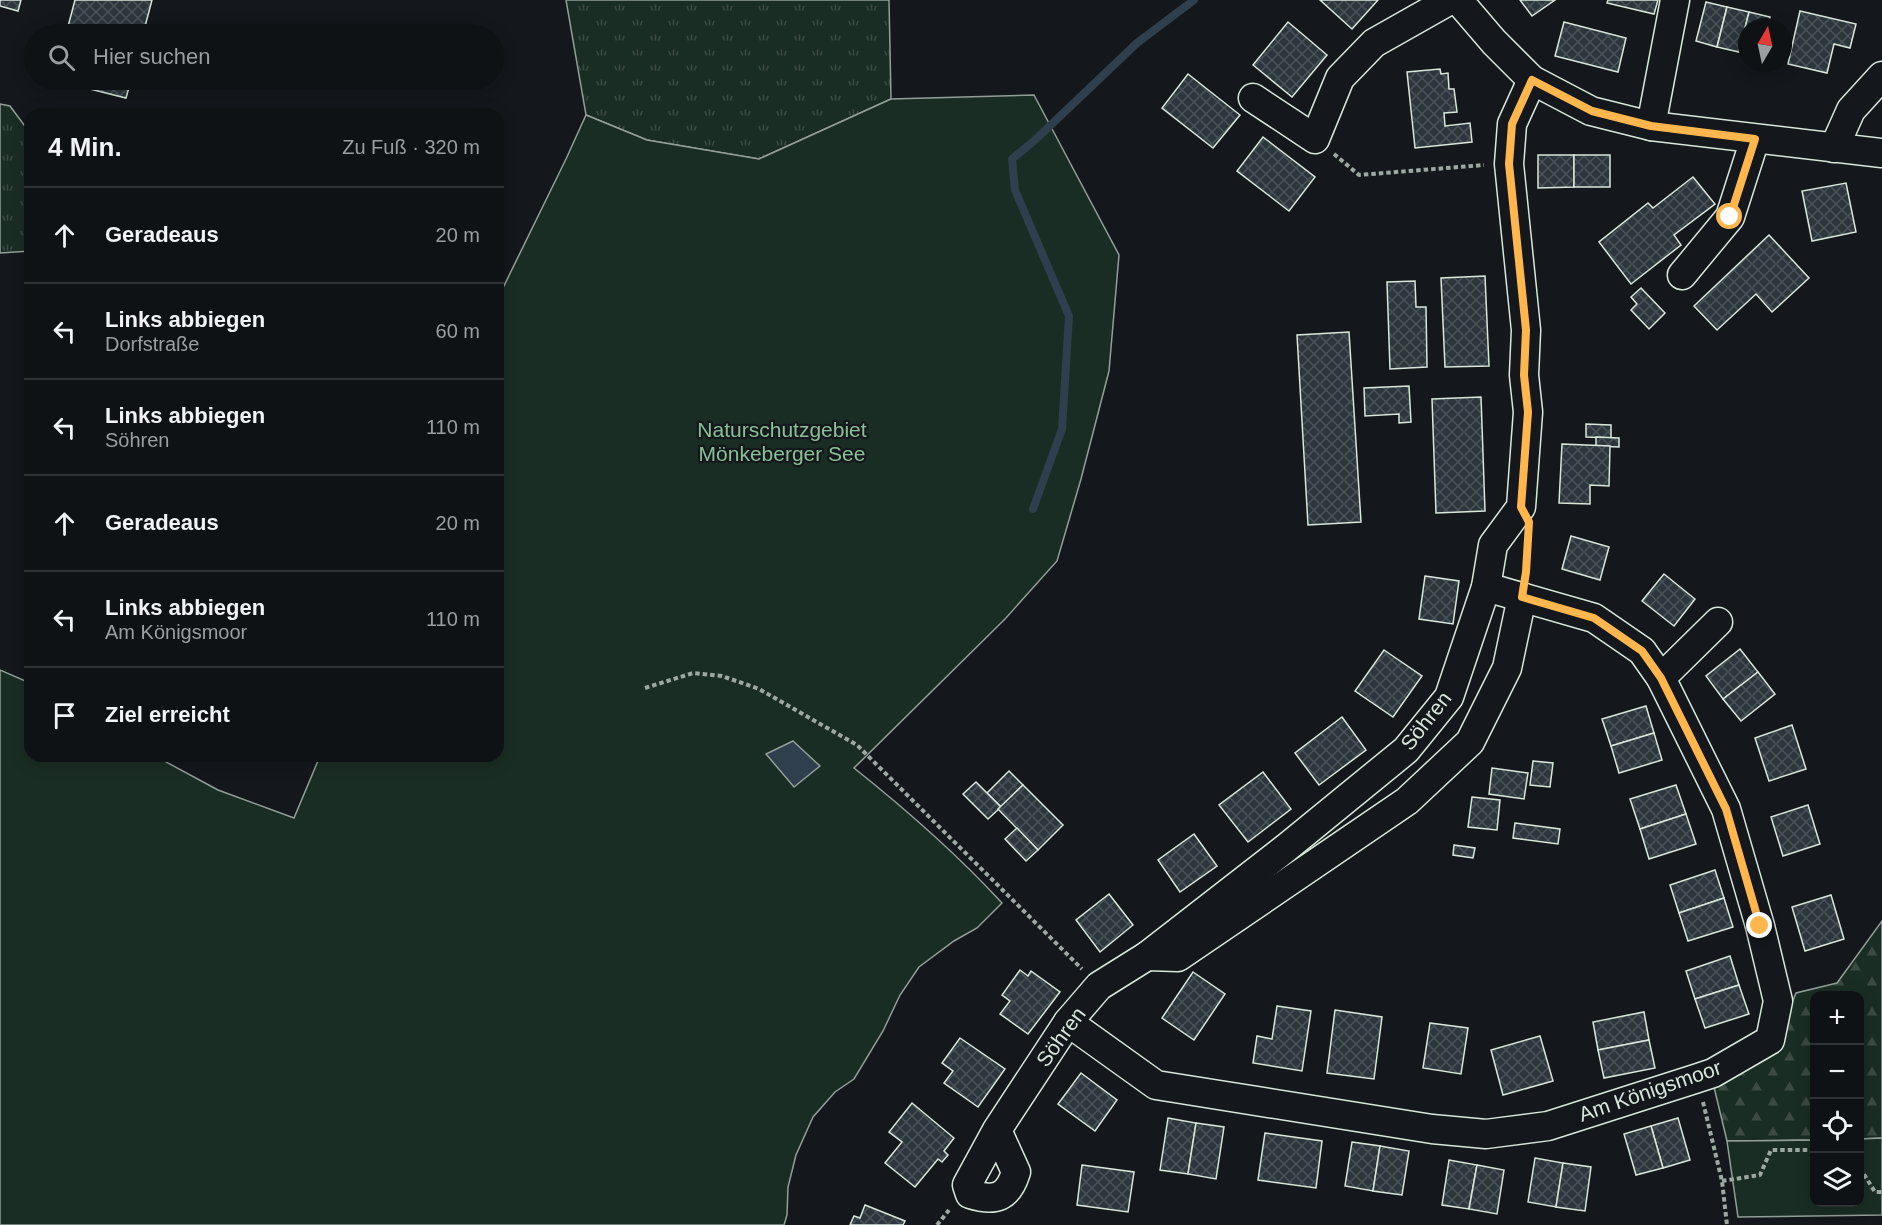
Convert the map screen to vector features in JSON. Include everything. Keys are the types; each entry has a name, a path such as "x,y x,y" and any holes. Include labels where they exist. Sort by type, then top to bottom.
{"street":[{"path":"1253,98 1315,139 1340,78 1374,43 1450,0"},
{"path":"1458,0 1494,42 1532,80 1592,111 1651,126 1882,153"},
{"path":"1651,126 1675,0"},
{"path":"1834,148 1851,110 1882,76"},
{"path":"1521,507 1528,412 1524,375 1526,330 1509,164 1512,124 1532,80"},
{"path":"1682,275 1730,217 1755,139"},
{"name":"Söhren","path":"997,1130 1068,1022 1099,986 1147,956 1286,848 1406,750 1449,697 1486,587 1493,545 1521,507"},
{"name":"Am Königsmoor","path":"1068,1022 1156,1085 1432,1129 1486,1134 1548,1126 1698,1078 1713,1073 1770,1040 1778,1001 1760,926 1726,809 1661,678 1642,651 1594,618 1486,587"},
{"path":"1147,956 1178,957 1407,801 1470,742 1507,668 1522,597"},
{"path":"1661,678 1718,622"}],"path":[{"path":"1315,139 1359,175 1509,164"},
{"path":"1521,507 1529,522 1522,597"},
{"path":"645,688 693,673 722,676 759,689 857,745 1099,986"},
{"path":"1698,1078 1722,1181 1727,1225"},
{"path":"1722,1181 1760,1175 1771,1150 1810,1150"},
{"path":"1864,1174 1875,1192 1882,1192"}],"green space":[{"path":"566,0 889,0 891,99 759,159 647,140 586,115"},
{"name":"Naturschutzgebiet Mönkeberger See","path":"1034,95 1119,255 1109,371 1057,561 1005,619 854,768 931,833 1002,903 977,928 954,941 919,967 900,995 883,1031 854,1079 835,1092 813,1117 796,1155 788,1187 787,1215 784,1225 0,1225 0,670 24,680 24,762 166,762 218,790 294,818 317,762 504,762 504,286 586,115 647,140 759,159 891,99"},
{"path":"0,104 10,106 24,125 24,251 0,253"},
{"path":"1882,921 1882,1138 1864,1139 1864,991 1810,991 1810,1140 1727,1141 1714,1087 1771,1054 1796,993 1837,983"},
{"path":"1882,1138 1882,1215 1738,1217 1727,1141 1810,1140 1810,1207 1864,1207 1864,1139"}],"water":[{"path":"793,741 820,766 794,787 766,754"}],"building":[{"path":"0,0 21,0 18,11 0,6"},
{"path":"75,0 152,0 146,24 69,24"},
{"path":"1320,0 1378,0 1352,29"},
{"path":"1520,0 1555,0 1532,16"},
{"path":"1608,0 1658,0 1654,14 1607,3"},
{"path":"1706,2 1727,7 1717,47 1696,41"},
{"path":"1727,7 1749,12 1748,18 1738,18 1738,52 1717,47"},
{"path":"1800,11 1856,24 1850,48 1834,44 1827,73 1792,65 1792,46"},
{"path":"1749,12 1770,17 1770,18 1748,18"},
{"path":"1288,22 1327,55 1292,97 1253,65"},
{"path":"1564,22 1626,38 1618,72 1555,56"},
{"path":"1440,69 1441,74 1448,73 1449,89 1454,89 1457,112 1444,113 1445,126 1470,123 1472,142 1415,148 1407,72"},
{"path":"1188,74 1240,115 1213,148 1162,108"},
{"path":"94,90 128,90 126,98"},
{"path":"1263,137 1315,177 1289,211 1237,171"},
{"path":"1538,155 1574,155 1574,187 1538,188"},
{"path":"1574,155 1610,155 1610,187 1574,187"},
{"path":"1693,177 1715,204 1674,235 1681,245 1631,284 1599,242 1648,203 1653,208"},
{"path":"1846,183 1856,232 1812,241 1802,191"},
{"path":"1769,235 1809,278 1772,312 1756,294 1717,330 1694,306"},
{"path":"1485,276 1489,366 1445,367 1441,278"},
{"path":"1415,281 1416,307 1426,307 1427,367 1390,369 1387,282"},
{"path":"1641,288 1665,313 1649,329 1631,310 1637,304 1631,297"},
{"path":"1349,332 1361,522 1308,525 1297,335"},
{"path":"1409,386 1411,422 1399,423 1399,414 1365,416 1364,388"},
{"path":"1481,397 1485,511 1436,513 1432,399"},
{"path":"1586,424 1611,425 1611,438 1586,437"},
{"path":"1596,437 1619,438 1619,447 1596,446"},
{"path":"1562,444 1610,446 1609,486 1590,485 1590,504 1559,503"},
{"path":"1571,536 1609,547 1600,580 1562,569"},
{"path":"1664,574 1695,599 1674,626 1642,601"},
{"path":"1425,576 1459,581 1453,624 1419,619"},
{"path":"1740,649 1758,672 1723,699 1706,676"},
{"path":"1384,650 1422,676 1393,717 1355,691"},
{"path":"1758,672 1775,694 1741,721 1723,699"},
{"path":"1646,706 1654,733 1611,746 1602,719"},
{"path":"1342,717 1366,750 1319,785 1295,753"},
{"path":"1792,725 1806,769 1769,781 1755,738"},
{"path":"1654,733 1662,760 1619,773 1611,746"},
{"path":"1533,761 1553,763 1550,787 1530,785"},
{"path":"1492,768 1528,773 1524,799 1489,794"},
{"path":"1009,771 1023,785 1001,807 987,793"},
{"path":"1263,772 1291,809 1248,842 1219,805"},
{"path":"976,782 1001,807 988,819 963,794"},
{"path":"1023,785 1063,825 1038,850 998,809"},
{"path":"1676,785 1686,814 1640,829 1630,799"},
{"path":"1472,797 1500,800 1497,830 1468,827"},
{"path":"1808,805 1820,844 1783,856 1771,817"},
{"path":"1686,814 1696,844 1649,859 1640,829"},
{"path":"1515,823 1560,829 1558,844 1513,838"},
{"path":"1017,828 1038,850 1026,861 1005,839"},
{"path":"1194,834 1217,866 1180,892 1158,860"},
{"path":"1454,845 1475,848 1473,858 1453,855"},
{"path":"1715,870 1724,898 1679,913 1670,885"},
{"path":"1109,894 1133,925 1100,952 1076,920"},
{"path":"1831,895 1844,939 1805,951 1792,907"},
{"path":"1724,898 1733,927 1688,941 1679,913"},
{"path":"1730,956 1739,985 1695,999 1686,971"},
{"path":"1020,970 1028,976 1031,971 1060,992 1028,1034 1000,1014 1010,1001 1002,995"},
{"path":"1193,972 1225,994 1194,1040 1162,1018"},
{"path":"1739,985 1749,1014 1705,1028 1695,999"},
{"path":"1277,1006 1311,1011 1302,1071 1253,1063 1257,1036 1272,1039"},
{"path":"1335,1010 1382,1017 1374,1079 1327,1073"},
{"path":"1644,1012 1649,1040 1598,1050 1593,1022"},
{"path":"1430,1023 1468,1028 1461,1074 1423,1068"},
{"path":"1540,1036 1553,1081 1503,1095 1491,1050"},
{"path":"960,1038 1005,1069 978,1107 944,1083 953,1071 942,1063"},
{"path":"1649,1040 1655,1068 1604,1078 1598,1050"},
{"path":"1081,1073 1117,1100 1095,1131 1058,1104"},
{"path":"912,1103 954,1138 944,1151 948,1155 942,1162 938,1159 915,1187 885,1163 902,1142 889,1132"},
{"path":"1168,1118 1196,1123 1188,1174 1160,1170"},
{"path":"1678,1118 1690,1160 1663,1168 1651,1126"},
{"path":"1196,1123 1224,1127 1216,1179 1188,1174"},
{"path":"1651,1126 1663,1168 1636,1175 1624,1134"},
{"path":"1265,1133 1322,1141 1316,1188 1258,1180"},
{"path":"1352,1142 1380,1146 1373,1191 1345,1186"},
{"path":"1380,1146 1409,1151 1402,1195 1373,1191"},
{"path":"1535,1158 1563,1163 1556,1207 1528,1202"},
{"path":"1449,1160 1477,1165 1469,1209 1442,1205"},
{"path":"1563,1163 1591,1167 1585,1211 1556,1207"},
{"path":"1082,1165 1134,1172 1128,1212 1077,1205"},
{"path":"1477,1165 1504,1170 1497,1214 1469,1209"},
{"path":"865,1205 905,1221 903,1225 850,1225 854,1216 860,1218"}],"waterway":[{"path":"1033,509 1062,429 1069,316 1015,190 1012,159 1137,43 1194,0"}],"route":[{"path":"1730,217 1755,139 1651,126 1592,111 1532,80 1512,124 1509,164 1526,330 1524,375 1528,412 1521,507 1529,522 1522,597 1594,618 1642,651 1661,678 1726,809 1760,926"}]}
